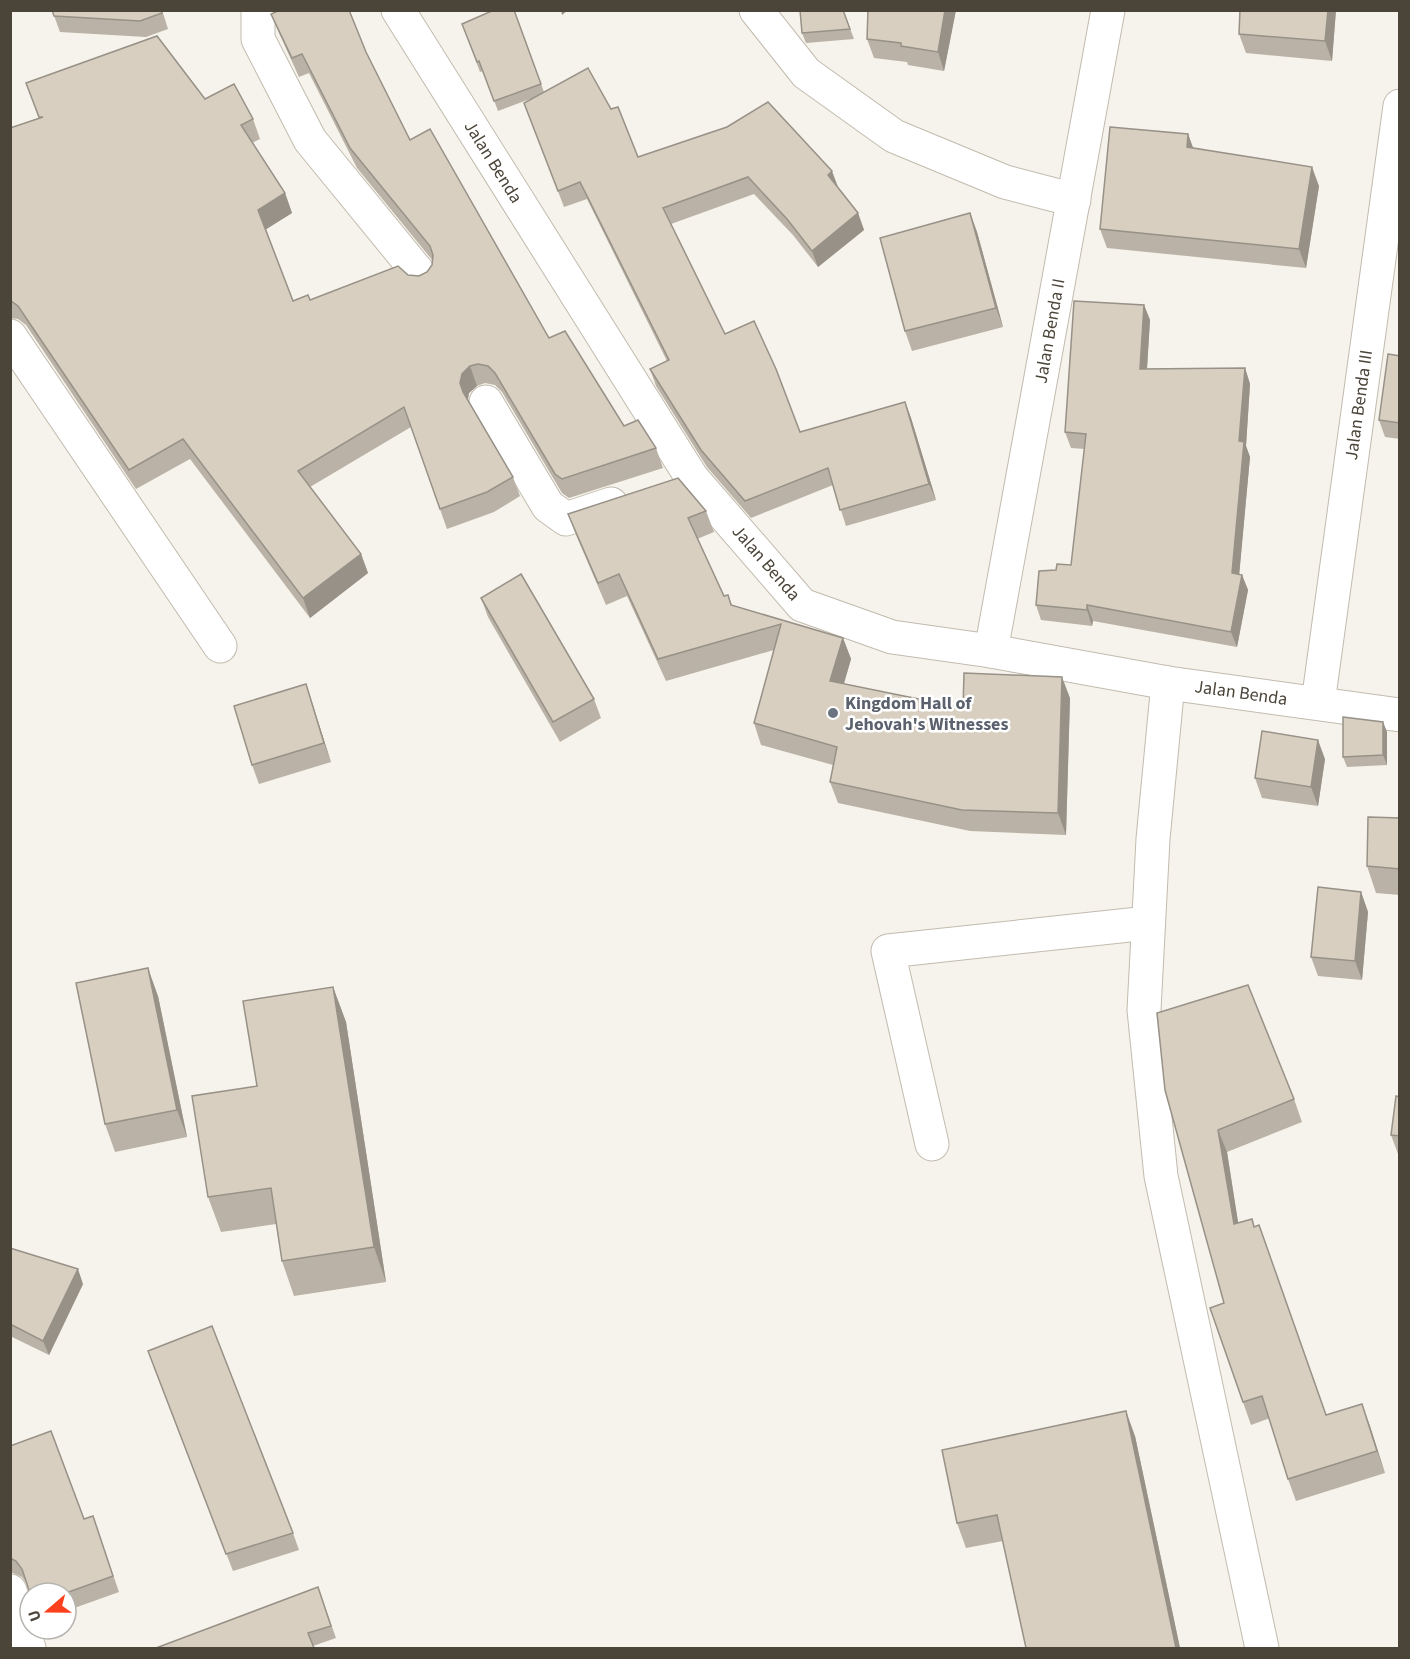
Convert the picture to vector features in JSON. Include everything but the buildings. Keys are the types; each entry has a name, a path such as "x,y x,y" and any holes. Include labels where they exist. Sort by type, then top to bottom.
{"street":[{"name":"Jalan Benda","path":"398,10 693,478 802,605 892,637 990,651 1168,683 1400,715"},
{"path":"756,10 806,73 894,136 1005,182 1074,200"},
{"name":"Jalan Benda II","path":"990,651 1108,10"},
{"path":"257,11 258,39 310,140 422,277"},
{"name":"Jalan Benda III","path":"1318,703 1400,106"},
{"path":"10,336 220,646"},
{"path":"486,402 548,506 566,519 693,478"},
{"path":"1168,683 1152,839 1144,1010 1161,1176 1262,1648"},
{"path":"932,1144 888,951 1148,924"},
{"path":"10,1591 28,1648"}],"place":[{"name":"Kingdom Hall of Jehovah's Witnesses","path":"833,713"}]}
